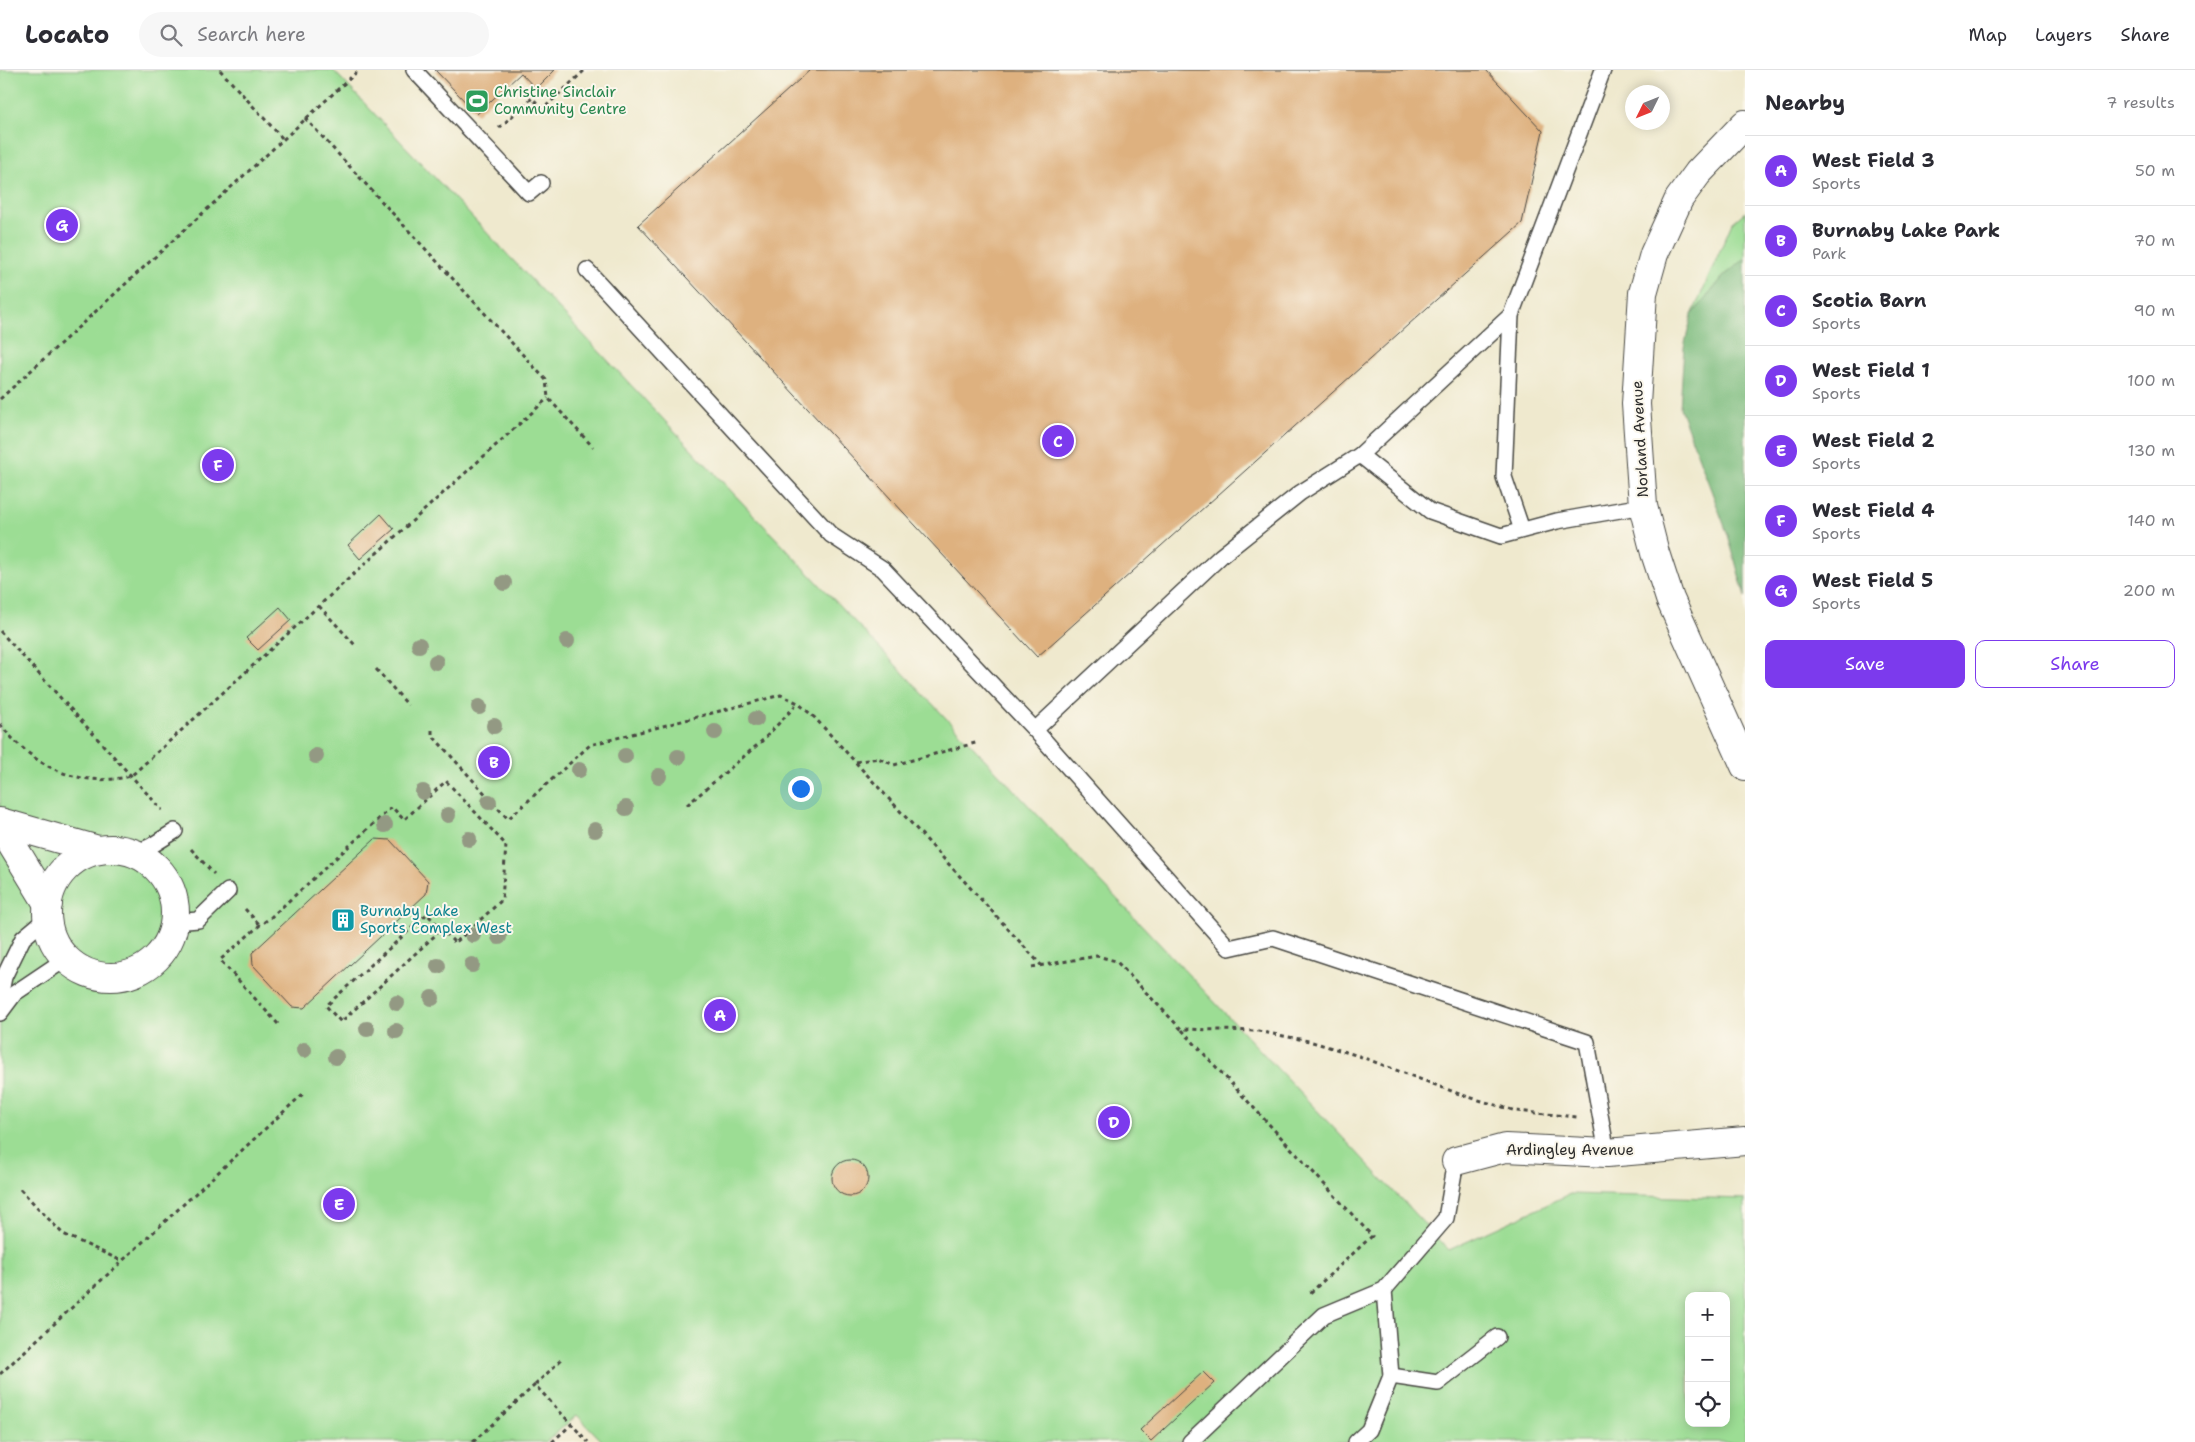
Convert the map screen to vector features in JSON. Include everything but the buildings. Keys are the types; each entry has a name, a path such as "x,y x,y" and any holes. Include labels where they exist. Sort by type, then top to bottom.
{"street":[{"name":"Norland Avenue","path":"1745,124 1698,173 1680,199 1654,254 1643,292 1636,404 1643,506 1655,553 1670,599 1745,766"},
{"path":"0,823 98,850"},
{"path":"0,823 48,911"},
{"path":"117,849 136,853 152,863 166,879 174,900 175,922 169,942 156,959 139,971 119,976 98,975 78,967 67,958 50,936 48,911 55,882 66,868 81,856 98,850 117,849"},
{"name":"Ardingley Avenue","path":"1456,1161 1505,1148 1607,1154 1745,1141"}],"lane":[{"path":"414,70 529,193 541,183"},
{"path":"1522,530 1504,477 1511,315 1603,70"},
{"path":"587,270 831,535 883,569 1035,730 1229,948 1273,938 1587,1042 1607,1154"},
{"path":"1035,730 1221,556 1300,493 1360,455 1511,315"},
{"path":"1360,455 1430,511 1501,536 1557,521 1643,506"},
{"path":"136,853 175,830"},
{"path":"175,922 198,920 228,891"},
{"path":"0,997 4,977 23,938 48,911"},
{"path":"0,1013 15,993 67,958"},
{"path":"1190,1442 1324,1315 1384,1290 1446,1218 1456,1161"},
{"path":"1356,1442 1369,1430 1390,1376 1384,1290"},
{"path":"1390,1376 1438,1383 1497,1337"}],"path":[{"path":"220,70 283,139"},
{"path":"0,399 359,70"},
{"path":"483,143 532,98 543,109 585,70"},
{"path":"305,118 546,380 548,398 593,447"},
{"path":"0,724 13,740 38,762 76,778 110,781 131,776 548,398"},
{"path":"318,606 354,645"},
{"path":"0,631 166,816"},
{"path":"376,669 408,705"},
{"path":"432,730 432,735 508,819 590,745 781,695 798,703 855,762 1040,965"},
{"path":"687,805 762,740 798,703"},
{"path":"855,762 878,758 894,765 979,742"},
{"path":"278,1024 220,960 270,918 392,807 404,820 446,781 506,845 502,900 455,943 427,914 326,1006 342,1022 442,930"},
{"path":"187,844 217,878"},
{"path":"242,905 260,925"},
{"path":"1032,967 1097,956 1116,961 1182,1029 1372,1236 1307,1296 1324,1315"},
{"path":"1182,1029 1215,1032 1258,1031 1309,1041 1359,1056 1462,1095 1516,1111 1601,1120"},
{"path":"0,1374 305,1092"},
{"path":"20,1189 63,1234 122,1261"},
{"path":"472,1442 563,1358"},
{"path":"535,1385 588,1442"},
{"path":"552,1442 572,1424"}],"green space":[{"path":"0,70 333,70 1449,1250 1570,1194 1745,1199 1745,1442 603,1442 577,1415 546,1442 0,1442"},
{"path":"1745,212 1745,259 1724,276 1692,315 1732,223"},
{"path":"1745,259 1745,597 1728,535 1680,408 1684,347 1692,315 1724,276"}],"place":[{"name":"Christine Sinclair Community Centre","path":"477,101"},
{"name":"West Field 5","path":"62,225"},
{"name":"Scotia Barn","path":"1058,441"},
{"name":"West Field 4","path":"218,465"},
{"name":"Burnaby Lake Park","path":"494,762"},
{"name":"Burnaby Lake Sports Complex West","path":"343,920"},
{"name":"West Field 3","path":"720,1015"},
{"name":"West Field 1","path":"1114,1122"},
{"name":"West Field 2","path":"339,1204"}]}
